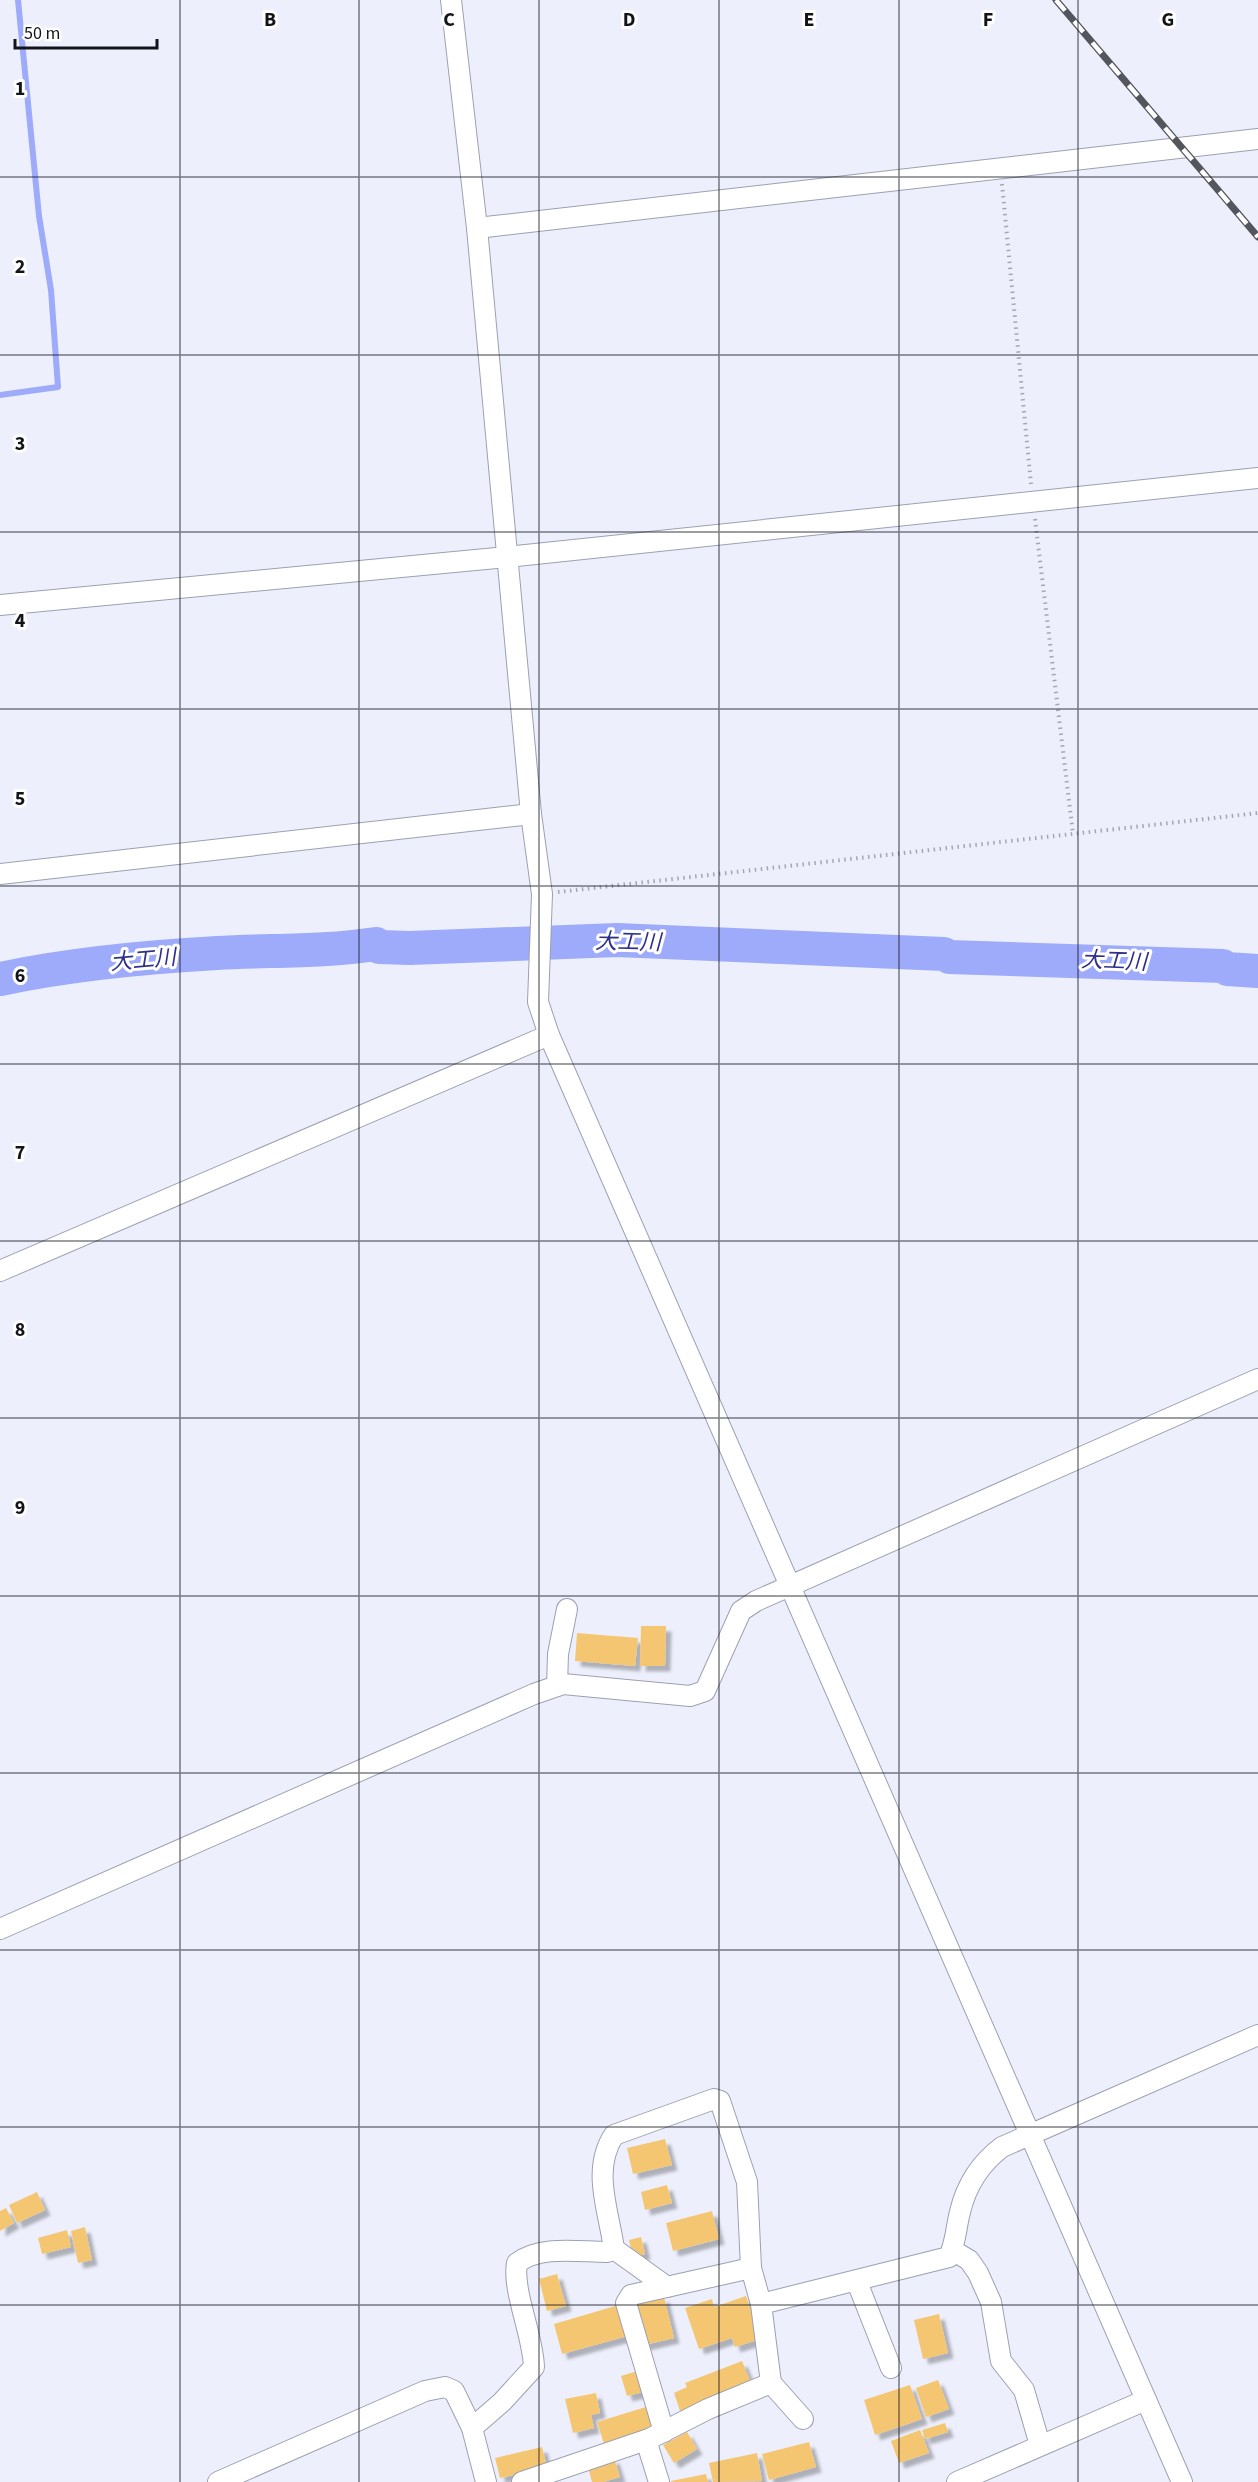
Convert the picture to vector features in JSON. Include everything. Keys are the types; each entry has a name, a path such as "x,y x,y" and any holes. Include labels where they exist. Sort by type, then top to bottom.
{"street":[{"path":"452,0 477,228 531,814 542,894 538,1002 549,1035 789,1587 1182,2482"},
{"path":"477,228 1258,139"},
{"path":"0,605 507,557 1258,478"},
{"path":"0,874 531,814"},
{"path":"0,1271 549,1035"},
{"path":"0,1929 534,1694 557,1686 563,1684 690,1696 705,1690 741,1611 756,1601 1258,1379"},
{"path":"557,1686 558,1654 567,1608"},
{"path":"761,2304 949,2257 960,2210 975,2175 990,2156 1002,2147 1258,2035"},
{"path":"667,2287 614,2248 602,2188 606,2148 614,2135 714,2099 720,2101 747,2182 751,2268 761,2304 771,2384 803,2419"},
{"path":"472,2428 502,2402 534,2367 531,2340 515,2274 517,2263 526,2256 539,2252 607,2252 614,2248"},
{"path":"952,2250 969,2260 978,2273 991,2302 1001,2361 1024,2390 1040,2445"},
{"path":"664,2432 626,2303 631,2295 751,2268"},
{"path":"856,2282 891,2368"},
{"path":"522,2482 646,2440 708,2409 771,2384"},
{"path":"218,2482 425,2391 445,2387 454,2391 472,2428 486,2482"},
{"path":"957,2482 1146,2400"},
{"path":"646,2440 659,2482"}],"path":[{"path":"1000,170 1033,500 1073,834"},
{"path":"542,894 1258,813"}],"building":[{"path":"641,1626 666,1626 665,1666 640,1666"},
{"path":"577,1633 638,1638 635,1666 575,1661"},
{"path":"665,2139 672,2165 633,2174 627,2148"},
{"path":"667,2185 672,2203 645,2210 641,2192"},
{"path":"37,2192 45,2210 17,2223 9,2205"},
{"path":"6,2208 14,2223 0,2231 0,2211"},
{"path":"712,2211 719,2239 673,2251 666,2223"},
{"path":"85,2227 92,2260 78,2263 71,2231"},
{"path":"67,2230 71,2247 42,2254 38,2238"},
{"path":"641,2237 645,2254 633,2257 629,2240"},
{"path":"557,2274 566,2306 547,2311 539,2279"},
{"path":"746,2296 760,2339 735,2347 732,2338 699,2349 685,2308 712,2299 714,2307"},
{"path":"664,2297 674,2338 644,2345 634,2304"},
{"path":"622,2304 631,2335 562,2354 554,2324"},
{"path":"939,2314 948,2353 923,2359 914,2320"},
{"path":"742,2361 753,2388 680,2411 674,2393 687,2387 685,2383"},
{"path":"641,2370 647,2391 627,2396 621,2376"},
{"path":"938,2380 949,2409 926,2417 916,2388"},
{"path":"910,2385 922,2419 875,2435 864,2400"},
{"path":"596,2393 600,2413 591,2415 594,2428 573,2433 565,2399"},
{"path":"649,2406 657,2431 605,2447 597,2422"},
{"path":"945,2423 948,2432 925,2439 922,2430"},
{"path":"920,2430 929,2453 899,2463 891,2441"},
{"path":"687,2432 697,2449 674,2463 663,2445"},
{"path":"809,2442 816,2467 769,2480 762,2454"},
{"path":"542,2447 547,2467 500,2478 495,2458"},
{"path":"757,2453 762,2481 713,2482 709,2463"},
{"path":"614,2458 620,2477 603,2482 592,2482 588,2467"},
{"path":"706,2474 708,2482 671,2482 671,2481"}],"waterway":[{"path":"0,395 58,387 51,290 39,216 18,0"},
{"name":"大工川","path":"0,979 81,965 237,952 316,950 376,944 379,947 410,948 617,940 944,954 949,957 1223,966 1227,969 1258,971"}],"railway":[{"path":"1056,0 1258,237"}]}
